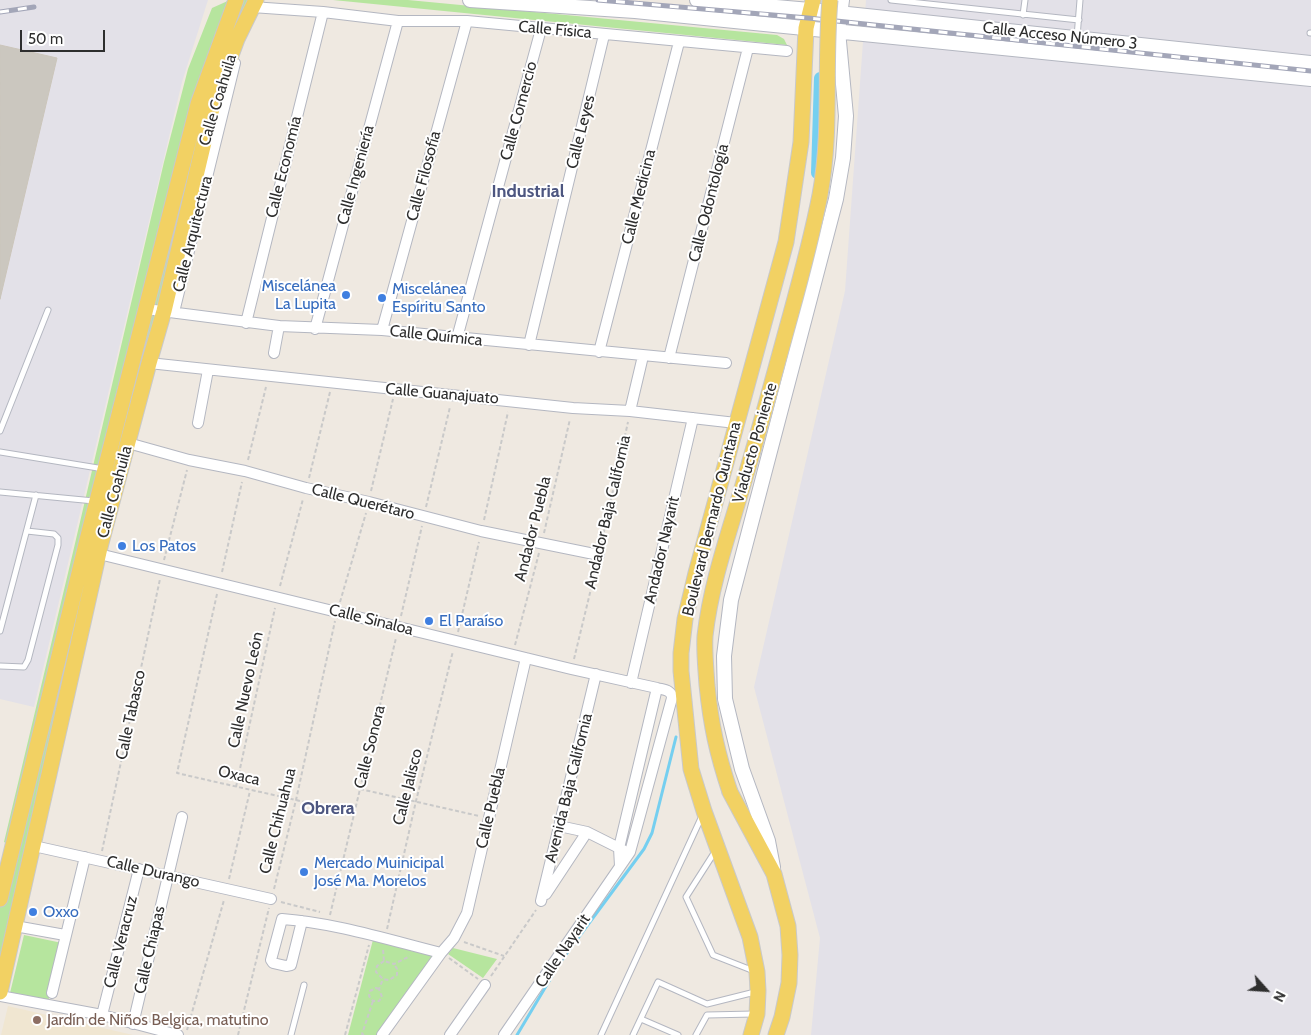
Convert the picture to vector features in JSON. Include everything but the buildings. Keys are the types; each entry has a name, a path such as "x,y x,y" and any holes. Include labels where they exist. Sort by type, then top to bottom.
{"main road":[{"name":"Calle Coahuila","path":"0,992 99,554 149,364 169,311 213,104 230,36 236,0"},
{"name":"Viaducto Poniente","path":"774,874 730,792 719,759 711,722 705,637 710,606 721,563 811,238 820,194 828,132 827,34 830,0"},
{"name":"Calle Coahuila","path":"0,899 97,501 198,104 230,36 254,3"},
{"name":"Boulevard Bernardo Quintana","path":"751,1035 757,1014 757,972 750,937 704,811 691,768 681,672 681,653 685,619 696,573 786,242 801,142 803,50 811,5"},
{"path":"774,874 788,926 790,955 787,999 776,1035"}],"street":[{"name":"Calle Física","path":"470,0 635,11 838,31"},
{"name":"Calle Acceso Número 3","path":"697,0 841,7 1077,38 1311,64"},
{"path":"254,3 323,12"},
{"path":"774,874 768,841 742,769 725,699 724,656 731,600 836,199 843,158 846,116 838,31 841,7"},
{"name":"Calle Física","path":"323,12 398,21 467,21 787,51"},
{"name":"Calle Economía","path":"246,322 323,12"},
{"name":"Calle Ingeniería","path":"315,329 398,21"},
{"name":"Calle Filosofía","path":"382,330 467,21"},
{"name":"Calle Comercio","path":"456,338 541,29"},
{"name":"Calle Acceso Número 3","path":"838,31 1311,79"},
{"name":"Calle Leyes","path":"529,345 604,35"},
{"name":"Calle Medicina","path":"599,352 679,42"},
{"name":"Calle Odontología","path":"669,358 748,48"},
{"name":"Calle Química","path":"146,309 279,326 315,329 382,330 726,364"},
{"path":"274,353 279,326"},
{"path":"630,411 643,356"},
{"name":"Calle Guanajuato","path":"149,364 736,423"},
{"path":"198,423 208,370"},
{"name":"Andador Nayarit","path":"631,682 694,418"},
{"name":"Calle Querétaro","path":"128,443 189,460 245,471 481,531 599,555"},
{"name":"Calle Sinaloa","path":"99,554 571,669 667,690 670,693"},
{"name":"Calle Puebla","path":"382,1035 454,938 467,913 526,658"},
{"name":"Avenida Baja California","path":"541,901 596,674"},
{"path":"620,866 619,848 657,688"},
{"name":"Calle Nayarit","path":"504,1035 630,852 672,698 670,693"},
{"name":"Calle Chiapas","path":"133,1024 182,817"},
{"path":"559,826 588,832 630,852"},
{"name":"Avenida Baja California","path":"541,901 588,832"},
{"name":"Calle Durango","path":"34,846 271,899"},
{"path":"52,993 85,857"},
{"name":"Calle Veracruz","path":"102,1016 139,869"},
{"path":"302,921 292,962 288,966 273,963 271,960 281,919 302,921 328,925 441,953"},
{"path":"15,926 65,936"},
{"path":"450,1035 485,985"},
{"path":"0,996 102,1016 178,1035"}],"lane":[{"path":"890,0 1079,20"},
{"path":"1023,15 1025,0"},
{"path":"1077,38 1080,0"},
{"path":"0,431 48,310"},
{"path":"0,452 105,469"},
{"path":"0,492 97,501"},
{"path":"0,631 36,495"},
{"path":"0,666 24,667 28,660 58,545 58,538 54,534 26,531"},
{"path":"601,1035 704,811"},
{"path":"717,847 686,897 713,955 757,972"},
{"path":"633,1035 658,982 707,1004 758,991"},
{"path":"291,1035 304,985"},
{"path":"696,1035 707,1015 757,1014"},
{"path":"641,1019 678,1035"}],"path":[{"name":"Andador Puebla","path":"513,654 542,542 573,408"},
{"name":"Andador Baja California","path":"571,669 599,555 630,411"},
{"name":"Calle Tabasco","path":"100,860 162,569 189,460"},
{"name":"Oxaca","path":"219,583 177,773 354,814"},
{"name":"Calle Nuevo León","path":"236,787 278,597"},
{"name":"Calle Chihuahua","path":"238,1035 296,800 337,612"},
{"name":"Calle Sonora","path":"328,925 399,627"},
{"name":"Calle Jalisco","path":"346,1035 379,937 416,801 456,640"},
{"path":"360,789 488,818"},
{"path":"186,1035 227,889 250,791"},
{"path":"441,953 485,985 541,901"},
{"path":"379,937 384,961"},
{"path":"454,938 504,956"},
{"path":"384,961 394,964 425,949"},
{"path":"384,961 377,966 376,972 384,979 389,980 397,975 397,969 394,964"},
{"path":"373,1001 379,1001 382,998 380,989 384,979"},
{"path":"373,1001 369,996 370,991 376,988 380,989"},
{"path":"362,1035 373,1001"}],"shaded area":[{"path":"0,0 208,0 182,82 34,707 0,699"},
{"path":"866,0 1311,0 1311,1035 811,1035 820,938 754,687 845,291"},
{"name":"Jardín de Niños Belgica, matutino","path":"8,1006 133,1035 1,1035"}],"green space":[{"path":"230,0 250,0 216,83 0,992 0,906 14,848 4,842 164,162 188,69 212,8"},
{"path":"333,0 408,0 777,35 784,39 787,45"},
{"path":"24,935 62,943 48,1002 10,993"},
{"path":"374,936 436,951 377,1035 348,1035"},
{"path":"453,948 497,959 483,978 448,954"}],"waterway":[{"path":"817,173 820,78"},
{"path":"517,1035 561,961 644,849 652,833 676,737"}],"railway":[{"path":"598,0 808,18 1311,71"},
{"path":"0,12 34,7"}],"place":[{"name":"Miscelánea La Lupita","path":"346,295"},
{"name":"Miscelánea Espíritu Santo","path":"382,298"},
{"name":"Los Patos","path":"122,546"},
{"name":"El Paraíso","path":"429,621"},
{"name":"Mercado Muinicipal José Ma. Morelos","path":"304,872"},
{"name":"Oxxo","path":"33,912"},
{"name":"Jardín de Niños Belgica, matutino","path":"37,1020"}],"district":[{"name":"Industrial","path":"528,192"},
{"name":"Obrera","path":"328,809"}]}
